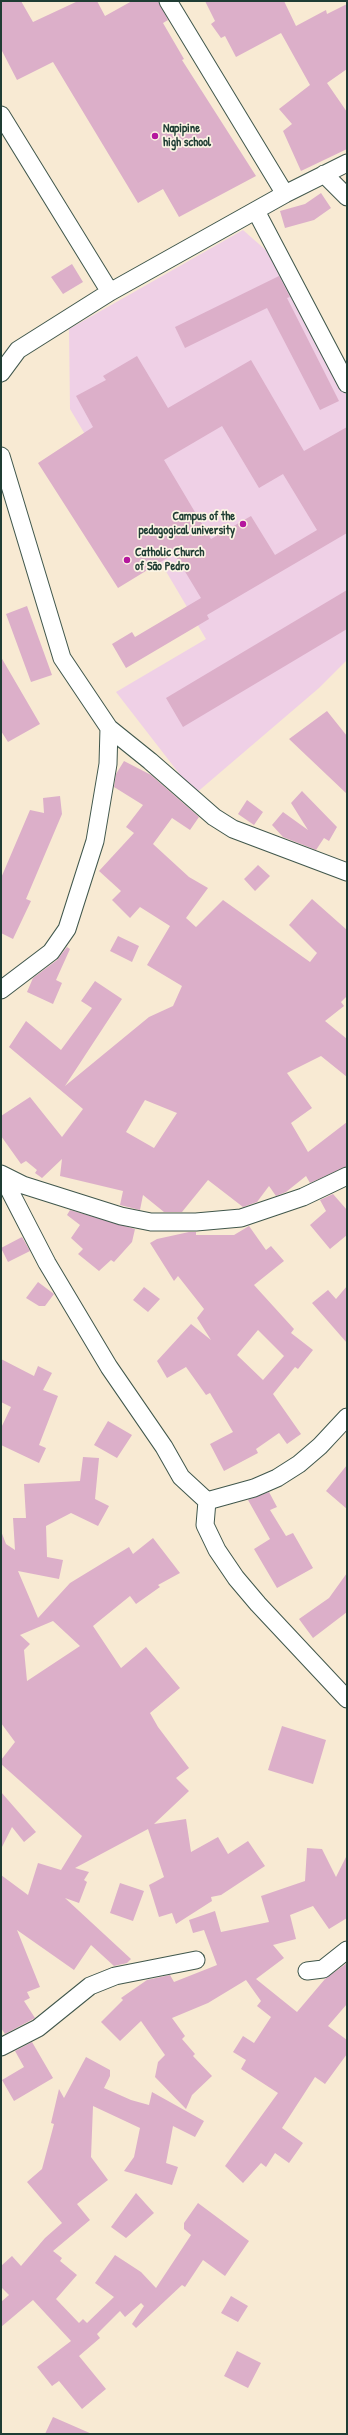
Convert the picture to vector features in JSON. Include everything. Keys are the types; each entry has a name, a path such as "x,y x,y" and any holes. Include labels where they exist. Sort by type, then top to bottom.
{"street":[{"path":"168,1 285,194"},
{"path":"1,115 110,292"},
{"path":"1,373 18,350 110,292 285,194 347,162"},
{"path":"324,174 347,197"},
{"path":"256,211 347,384"},
{"path":"1,456 62,658 109,728 150,760 214,817 233,829 347,872"},
{"path":"1,990 51,952 67,929 95,841 108,764 109,728"},
{"path":"207,1501 181,1477 164,1447 109,1367 47,1263 1,1174 23,1185 121,1216 151,1222 196,1222 241,1218 303,1197 347,1176"},
{"path":"207,1501 254,1488 277,1478 299,1464 320,1446 347,1417"},
{"path":"207,1501 205,1525 217,1550 236,1578 347,1699"},
{"path":"307,1971 323,1970 347,1950"},
{"path":"1,2047 38,2028 63,2006 90,1986 115,1976 196,1960"}],"shaded area":[{"name":"Campus of the pedagogical university","path":"243,230 268,252 287,281 347,393 347,660 319,688 195,794 116,692 206,639 70,409 69,329"}],"building":[{"path":"1,1 21,1 33,22 78,1 97,1 105,16 132,1 158,1 168,20 163,23 184,59 182,60 256,176 179,217 163,189 138,203 53,62 17,80 1,49"},
{"path":"205,1 284,1 296,26 326,10 327,14 347,4 347,69 327,83 347,112 347,149 301,171 283,131 292,124 279,109 310,85 281,33 236,57 225,36 221,38 211,24 215,21"},
{"path":"321,193 331,208 314,220 285,228 280,211 305,204"},
{"path":"72,264 83,282 63,294 51,277"},
{"path":"279,276 290,297 287,298 339,401 320,410 267,308 185,348 175,327"},
{"path":"137,356 168,408 251,360 304,451 347,427 347,533 207,615 209,619 126,668 112,644 132,632 135,637 201,598 175,555 172,555 118,588 38,463 93,427 76,396 106,380 103,376","holes":["222,426 259,488 283,474 317,530 275,555 251,516 211,539 164,460"]},
{"path":"347,590 347,629 183,727 166,698"},
{"path":"27,606 52,675 31,682 6,614"},
{"path":"1,657 40,724 8,742 1,731"},
{"path":"327,711 347,736 347,794 289,739"},
{"path":"124,761 151,775 199,817 190,830 172,818 153,844 189,877 208,888 186,918 196,927 223,900 310,962 317,953 289,925 312,899 347,930 347,996 341,1002 344,1006 325,1021 347,1039 347,1077 321,1056 287,1073 312,1108 291,1123 308,1152 347,1122 347,1166 310,1183 306,1176 286,1192 276,1196 269,1186 257,1202 243,1207 208,1180 182,1212 164,1212 143,1195 140,1210 120,1205 123,1191 60,1176 62,1159 42,1178 35,1173 37,1170 26,1161 21,1164 1,1136 1,1116 30,1097 62,1137 83,1109 9,1047 26,1021 61,1050 92,1008 81,1001 95,981 122,999 65,1086 149,1017 173,1006 182,986 147,965 170,926 140,907 130,918 112,900 121,891 99,871 134,833 126,827 143,805 114,787 116,774","holes":["145,1100 177,1113 154,1148 126,1132"]},
{"path":"302,791 337,827 329,841 324,838 316,850 283,837 272,825 283,812 308,830 291,803"},
{"path":"60,796 62,814 26,899 31,901 13,939 1,933 1,878 30,810 44,813 43,798"},
{"path":"247,800 263,812 254,825 238,814"},
{"path":"258,865 270,876 255,891 244,879"},
{"path":"118,936 139,946 132,962 110,951"},
{"path":"67,947 70,949 56,980 62,983 53,1004 27,992 33,978 57,960"},
{"path":"333,1194 347,1210 347,1235 330,1249 310,1225 326,1211 320,1200"},
{"path":"70,1210 135,1229 132,1242 114,1262 111,1260 99,1271 78,1254 83,1249 71,1238 80,1225 67,1215"},
{"path":"249,1226 266,1250 271,1246 284,1261 254,1285 294,1329 291,1333 313,1350 298,1369 295,1367 273,1394 301,1434 287,1444 279,1433 256,1449 258,1453 224,1471 210,1444 233,1432 210,1393 206,1395 186,1367 167,1378 157,1361 191,1324 211,1340 197,1318 204,1309 178,1276 174,1281 150,1243 157,1239 189,1232 196,1232 196,1235 234,1235","holes":["258,1330 284,1356 263,1380 237,1355"]},
{"path":"22,1237 30,1251 8,1262 1,1248"},
{"path":"38,1282 54,1294 45,1306 39,1306 26,1298"},
{"path":"347,1286 347,1343 312,1303 328,1290 336,1299"},
{"path":"144,1287 160,1299 148,1312 133,1300"},
{"path":"1,1359 34,1376 38,1366 52,1373 43,1390 58,1396 39,1445 46,1448 39,1463 1,1445 1,1428 11,1407 1,1402"},
{"path":"108,1421 132,1435 117,1458 94,1445"},
{"path":"83,1457 99,1458 95,1499 109,1506 98,1526 71,1513 46,1526 47,1557 63,1560 59,1579 18,1571 38,1618 70,1583 129,1547 133,1554 153,1538 180,1573 158,1585 160,1587 136,1604 130,1596 93,1626 121,1668 146,1647 180,1688 150,1713 158,1727 189,1768 176,1778 189,1791 154,1824 186,1819 191,1852 218,1837 228,1854 248,1841 265,1866 221,1895 211,1897 212,1901 176,1924 172,1913 159,1917 149,1885 164,1877 148,1829 75,1868 89,1872 84,1880 87,1882 79,1903 65,1898 131,1959 127,1963 114,1966 91,1945 74,1970 17,1930 40,1987 27,1992 30,1998 24,2001 35,2018 5,2034 1,2028 1,1875 28,1895 38,1863 61,1870 82,1836 1,1764 1,1760 15,1742 1,1723 1,1531 6,1544 15,1550 13,1518 26,1518 24,1484 80,1481","holes":["53,1621 80,1646 27,1681 24,1650 30,1644 20,1635"]},
{"path":"347,1465 347,1509 326,1491"},
{"path":"269,1492 277,1507 270,1510 286,1536 293,1533 313,1568 277,1588 254,1549 270,1539 248,1500"},
{"path":"347,1573 347,1612 313,1638 299,1619 329,1598"},
{"path":"282,1726 326,1740 313,1784 268,1770"},
{"path":"1,1792 36,1832 24,1842 12,1827 1,1849"},
{"path":"307,1848 322,1849 336,1877 347,1855 347,1918 329,1929 313,1906 290,1915 296,1939 273,1945 284,1958 256,1979 297,2012 325,1979 347,1963 347,2004 328,2026 347,2040 347,2054 325,2084 315,2077 282,2128 303,2143 289,2163 275,2153 266,2167 261,2163 243,2183 225,2166 278,2093 241,2069 246,2060 233,2052 243,2036 254,2043 271,2017 257,2006 261,2001 246,1980 208,2003 172,2018 185,2036 182,2039 195,2054 193,2056 212,2076 192,2095 186,2109 155,2077 158,2062 165,2055 141,2021 120,2041 101,2022 123,2000 121,1998 147,1980 170,1975 174,1982 217,1965 204,1930 193,1933 189,1920 215,1911 221,1932 269,1922 261,1896 305,1881"},
{"path":"120,1883 144,1891 133,1921 110,1913"},
{"path":"32,2042 53,2078 14,2101 2,2080 24,2067 15,2051"},
{"path":"86,2057 110,2070 110,2076 104,2088 131,2100 149,2105 152,2092 204,2121 195,2137 173,2126 166,2163 178,2167 172,2185 124,2171 134,2157 140,2128 93,2106 91,2157 108,2180 77,2204 90,2220 53,2251 62,2258 60,2261 77,2275 56,2299 79,2323 83,2319 87,2323 114,2297 95,2283 115,2255 141,2272 156,2288 191,2235 184,2229 184,2223 198,2203 249,2241 225,2276 203,2260 185,2287 182,2285 136,2328 132,2324 144,2306 141,2303 125,2317 120,2311 97,2334 100,2338 79,2356 106,2389 82,2409 59,2381 52,2386 37,2367 71,2341 33,2300 1,2327 1,2302 9,2295 1,2287 1,2266 12,2256 21,2266 45,2238 62,2223 27,2182 42,2169 54,2124 51,2123 59,2089 64,2098"},
{"path":"136,2193 154,2213 126,2238 111,2227"},
{"path":"231,2296 248,2306 238,2322 221,2313"},
{"path":"237,2351 261,2363 248,2388 224,2376"},
{"path":"53,2417 92,2434 45,2434"}],"place":[{"name":"Napipine high school","path":"155,136"},
{"name":"Campus of the pedagogical university","path":"243,524"},
{"name":"Catholic Church of São Pedro","path":"127,560"}]}
